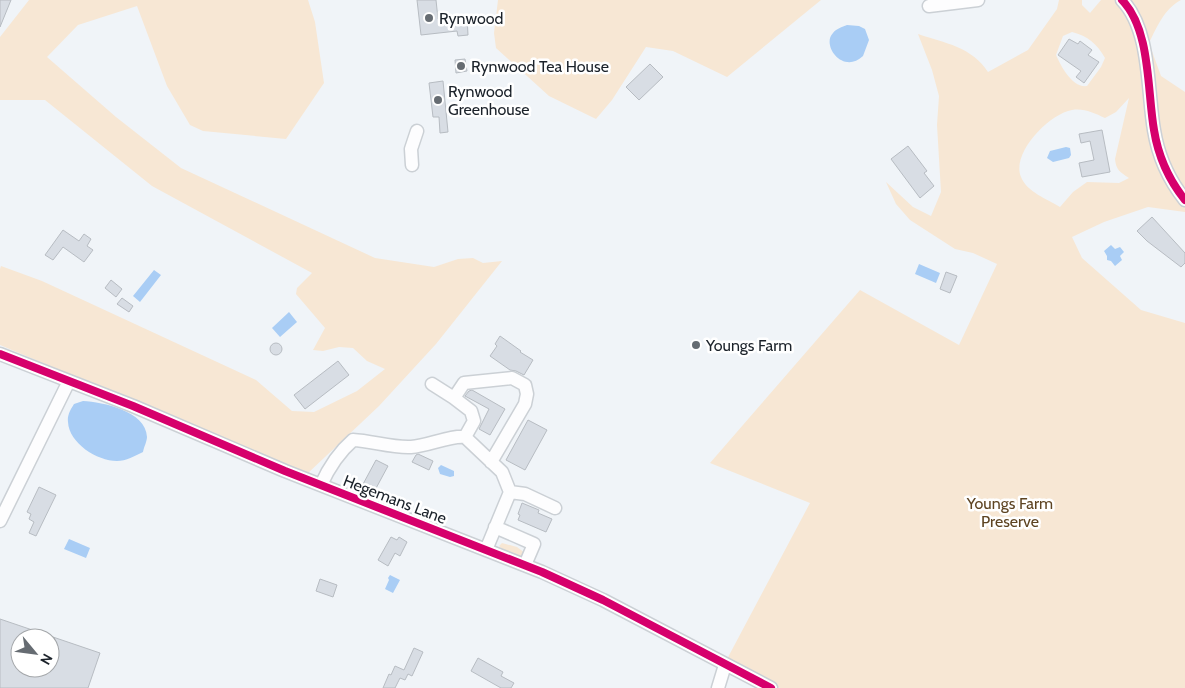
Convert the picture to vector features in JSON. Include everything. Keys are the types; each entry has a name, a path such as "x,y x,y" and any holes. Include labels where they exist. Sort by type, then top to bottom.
{"street":[{"path":"929,6 978,0"},
{"path":"1122,0 1136,21 1142,43 1154,130 1160,155 1185,200"},
{"path":"412,166 411,149 417,131"},
{"name":"Hegemans Lane","path":"0,354 132,406 320,485 525,565 603,600 771,688"},
{"path":"454,398 464,383 512,378 525,386 525,404 491,462"},
{"path":"0,521 69,381"},
{"path":"432,384 471,411 474,421 465,438"},
{"path":"320,485 328,469 341,451 353,440 410,447 442,442 459,436 465,438 502,472 510,492 486,550"},
{"path":"510,492 524,494 555,508"},
{"path":"495,527 534,544 525,565"},
{"path":"718,688 725,665"}],"green space":[{"path":"29,0 308,0 315,22 324,83 286,139 203,131 190,125 167,86 137,6 78,25 47,57 116,117 181,168 375,258 434,267 458,259 473,258 483,263 502,261 436,344 379,406 307,474 0,345 1,266 42,281 256,380 292,411 314,412 357,391 385,369 367,361 353,348 339,347 323,351 313,350 325,328 296,294 297,288 312,273 152,186 45,100 0,100 0,37"},
{"path":"498,0 821,0 727,77 673,51 646,47 612,100 596,119 549,96 496,48 494,33"},
{"name":"Youngs Farm Preserve","path":"1059,0 1082,0 1082,5 1090,13 1101,0 1181,0 1166,13 1149,43 1161,76 1185,92 1185,212 1148,207 1104,222 1072,237 1082,258 1141,310 1185,323 1185,688 780,688 726,661 810,503 710,463 860,290 959,345 997,264 973,253 955,249 910,220 896,204 886,182 913,207 931,216 941,192 937,125 939,96 932,70 918,34 948,43 966,51 982,64 988,72 1028,50 1057,9","holes":["1072,32 1092,41 1105,58 1101,67 1087,86 1082,86 1072,80 1056,55 1063,36","1129,98 1115,159 1116,166 1129,178 1119,183 1087,182 1073,192 1060,207 1028,187 1021,177 1019,167 1027,146 1043,127 1063,113 1072,110 1085,110 1105,118 1116,112"]},
{"path":"502,543 517,547 525,553 521,558 505,552 499,546"}],"water":[{"path":"847,25 859,26 865,29 869,40 863,56 855,61 848,62 836,56 830,44 830,38 833,33"},
{"path":"1066,147 1070,148 1071,155 1069,158 1053,162 1047,158 1050,151"},
{"path":"1111,245 1115,249 1120,247 1124,252 1120,256 1122,260 1115,266 1111,261 1107,260 1104,251"},
{"path":"919,264 940,273 936,283 915,274"},
{"path":"154,270 161,275 140,302 133,296"},
{"path":"289,312 297,322 280,337 272,328"},
{"path":"83,401 101,403 132,414 145,428 147,440 143,452 127,459 109,460 93,454 79,444 73,437 68,419 74,404"},
{"path":"441,465 454,471 454,476 450,477 440,474 438,468"},
{"path":"69,539 90,548 86,558 64,549"},
{"path":"390,575 400,580 393,593 385,589"}],"building":[{"path":"0,0 11,0 0,27"},
{"name":"Rynwood","path":"417,0 436,0 438,19 467,17 468,35 458,36 457,31 421,35"},
{"path":"1069,39 1078,44 1080,41 1092,50 1088,55 1099,62 1084,83 1076,77 1081,71 1058,55"},
{"name":"Rynwood Tea House","path":"465,59 467,71 456,73 455,60"},
{"path":"650,64 663,77 639,100 626,87"},
{"name":"Rynwood Greenhouse","path":"443,81 448,132 440,133 439,117 433,117 429,83"},
{"path":"1102,130 1110,172 1082,177 1079,163 1094,160 1090,141 1081,143 1079,134"},
{"path":"908,146 927,171 924,173 934,186 920,198 891,159"},
{"path":"1152,217 1185,253 1185,263 1181,267 1137,231"},
{"path":"63,230 79,241 84,234 91,239 87,246 93,250 84,262 63,247 53,260 45,255"},
{"path":"946,272 957,276 950,293 940,289"},
{"path":"111,280 122,289 116,297 105,288"},
{"path":"122,298 133,306 129,312 117,304"},
{"path":"500,336 533,360 524,375 510,370 490,356 497,346 495,344"},
{"path":"274,343 278,343 282,349 278,355 274,355 270,351 270,347"},
{"path":"338,361 349,375 305,409 294,395"},
{"path":"472,390 505,409 490,435 479,429 489,409 465,396"},
{"path":"528,420 547,430 525,470 506,460"},
{"path":"418,454 433,461 429,470 412,462"},
{"path":"376,460 388,466 374,492 362,486"},
{"path":"39,487 56,495 36,536 29,533 34,522 29,519 31,514 27,512"},
{"path":"522,503 539,510 538,513 552,519 546,532 518,520"},
{"path":"391,537 397,540 399,537 407,542 400,556 395,553 388,566 378,560"},
{"path":"320,579 337,585 333,597 316,591"},
{"path":"0,619 26,628 10,628 10,678 60,678 60,639 100,653 88,688 0,688"},
{"path":"414,648 423,652 412,676 408,674 405,680 400,678 395,688 383,688 395,666 404,670"},
{"path":"478,658 503,672 501,676 514,683 511,688 501,688 471,671"}],"cycle path":[{"path":"1122,0 1138,27 1143,44 1158,149 1169,176 1185,200"},
{"path":"0,354 133,406 285,471 542,572 603,600 771,688"}],"place":[{"name":"Rynwood","path":"429,18"},
{"name":"Rynwood Tea House","path":"461,66"},
{"name":"Rynwood Greenhouse","path":"438,100"},
{"name":"Youngs Farm","path":"696,345"}]}
